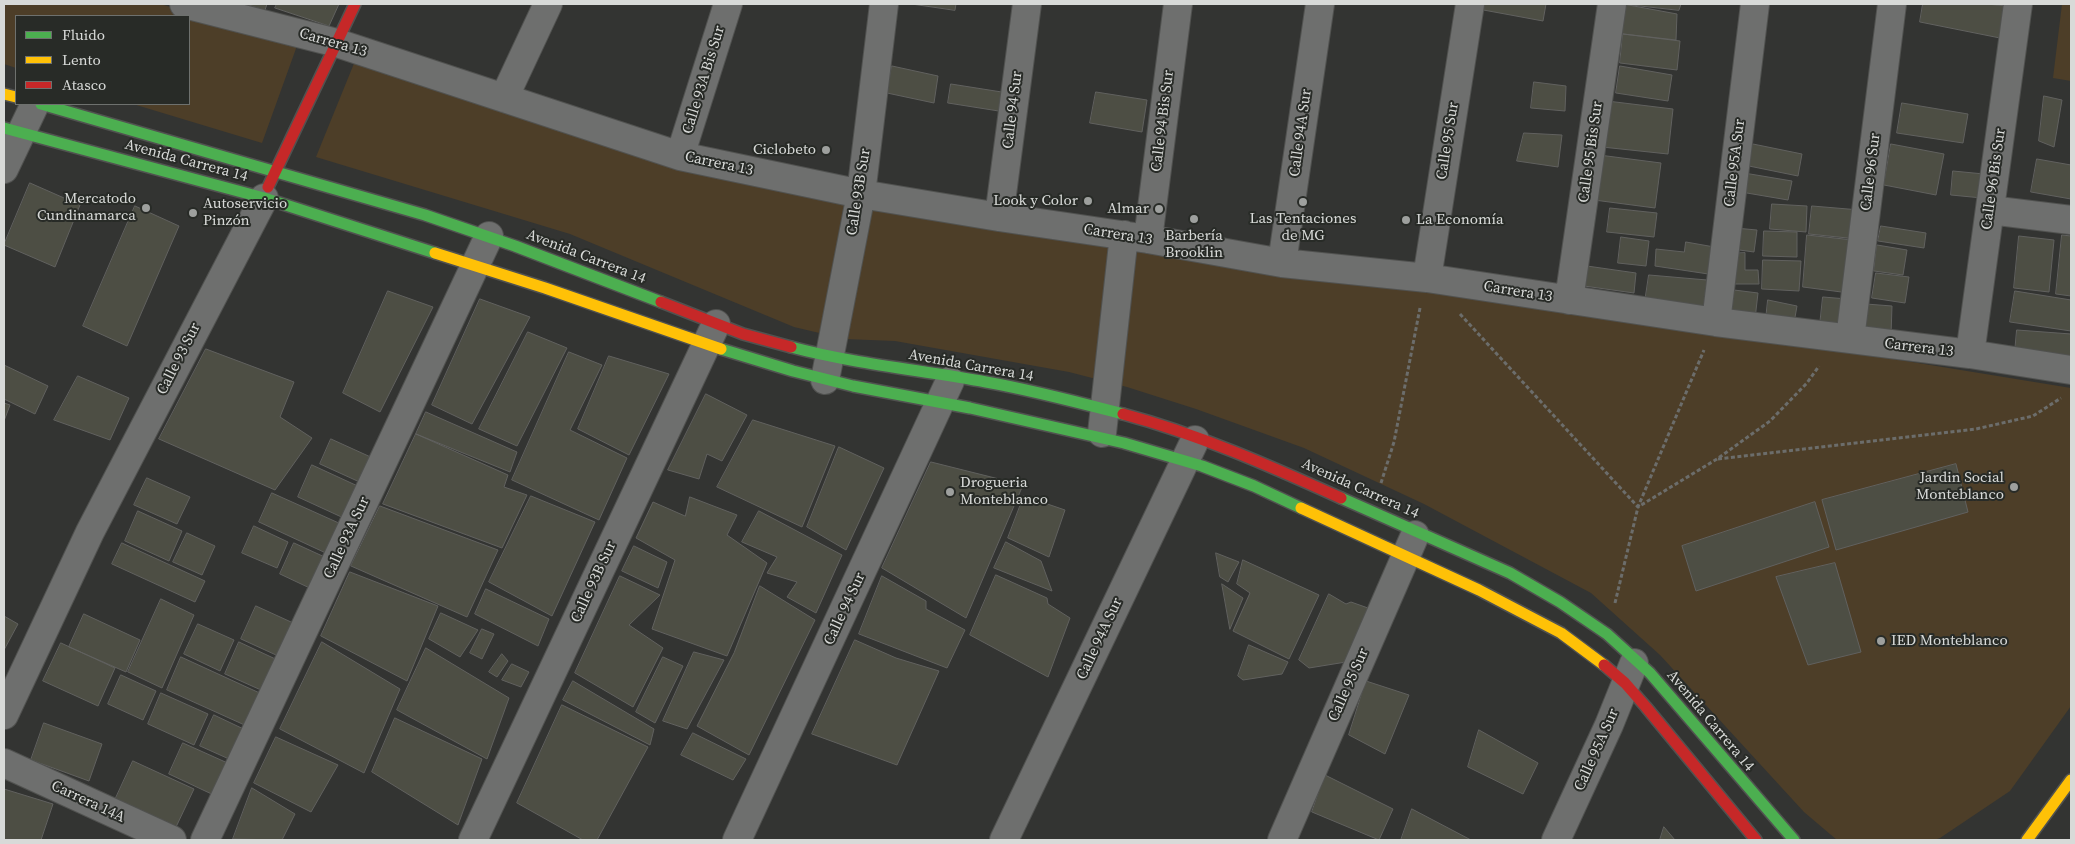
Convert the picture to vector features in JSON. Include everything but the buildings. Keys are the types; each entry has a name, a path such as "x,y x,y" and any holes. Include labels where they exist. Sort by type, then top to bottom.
{"main road":[{"name":"Calle 93 Sur","path":"264,198 355,4"},
{"name":"Avenida Carrera 14","path":"45,105 276,171 489,236 650,297 711,334 780,346 827,368 952,377 1023,390 1149,421 1190,449 1254,486 1479,590 1560,633 1590,654 1625,683 1756,840"},
{"name":"Avenida Carrera 14","path":"12,130 264,198 475,266 940,402 1102,437 1245,455 1510,573 1547,592 1584,616 1636,658 1794,840"},
{"path":"2027,840 2071,780"},
{"path":"2014,840 2040,824"}],"street":[{"path":"504,98 548,4"},
{"name":"Calle 93A Bis Sur","path":"680,156 728,4"},
{"name":"Calle 93B Sur","path":"827,368 861,194 884,4"},
{"name":"Calle 94 Sur","path":"999,217 1027,4"},
{"name":"Calle 94 Bis Sur","path":"1102,437 1105,410 1178,4"},
{"name":"Calle 94A Sur","path":"1282,263 1320,4"},
{"name":"Calle 95 Sur","path":"1426,278 1470,4"},
{"name":"Calle 95 Bis Sur","path":"1569,300 1612,4"},
{"name":"Calle 95A Sur","path":"1716,322 1755,4"},
{"name":"Calle 96 Sur","path":"1850,339 1892,4"},
{"name":"Calle 96 Bis Sur","path":"1970,354 2018,4"},
{"name":"Carrera 13","path":"192,5 337,43 680,156 861,194 1136,237 1282,263 1426,278 1716,322 1970,354 2068,383"},
{"path":"4,169 12,130 34,105"},
{"name":"Calle 93 Sur","path":"4,715 90,532 264,198"},
{"path":"1990,210 2071,220"},
{"name":"Calle 93A Sur","path":"205,840 489,236"},
{"name":"Calle 93B Sur","path":"473,840 711,334"},
{"name":"Calle 94 Sur","path":"737,840 952,377"},
{"name":"Calle 94A Sur","path":"1004,840 1190,449"},
{"name":"Calle 95 Sur","path":"1282,840 1417,530"},
{"name":"Calle 95A Sur","path":"1556,840 1609,725 1636,658"},
{"name":"Carrera 14A","path":"4,763 172,840"}],"path":[{"path":"1426,278 1638,507"},
{"path":"1373,511 1394,442 1426,278"},
{"path":"1608,636 1638,507 1716,322"},
{"path":"1638,507 1717,459 1770,421 1807,383 1819,366 1850,339"},
{"path":"1717,459 1976,429 2034,416 2068,383"}],"shaded area":[{"path":"4,4 160,4 298,43 262,143 136,105 190,105 190,15 15,15 15,68 4,64"},
{"path":"2062,4 2071,4 2071,81 2053,78"},
{"path":"355,61 830,197 1728,332 2071,388 2071,706 2010,791 1940,838 1934,840 1837,840 1804,812 1660,655 1591,593 1424,504 1304,448 1196,409 1127,387 1069,372 895,341 845,339 794,327 570,234 316,157"}],"traffic: fast":[{"path":"44,105 425,215 515,246 661,302"},
{"path":"4,128 264,198 435,253"},
{"path":"791,347 864,362 1003,385 1123,414"},
{"path":"721,349 793,371 853,386 970,408 1124,443 1202,466 1254,486 1301,508"},
{"path":"1341,498 1510,573 1560,602 1607,634 1650,673 1794,840"}],"traffic: slow":[{"path":"4,94 15,97"},
{"path":"435,253 545,288 721,349"},
{"path":"1301,508 1479,590 1561,633 1604,665"},
{"path":"2027,840 2071,780"}],"traffic: jam":[{"path":"268,187 355,4"},
{"path":"661,302 743,334 791,347"},
{"path":"1123,414 1206,441 1341,498"},
{"path":"1604,665 1625,683 1646,707 1756,840"}],"place":[{"name":"Ciclobeto","path":"826,150"},
{"name":"Look y Color","path":"1088,201"},
{"name":"Las Tentaciones de MG","path":"1303,202"},
{"name":"Mercatodo Cundinamarca","path":"146,208"},
{"name":"Almar","path":"1159,209"},
{"name":"Autoservicio Pinzón","path":"193,213"},
{"name":"Barbería Brooklin","path":"1194,219"},
{"name":"La Economía","path":"1406,220"},
{"name":"Jardin Social Monteblanco","path":"2014,487"},
{"name":"Drogueria Monteblanco","path":"950,492"},
{"name":"IED Monteblanco","path":"1881,641"}]}
